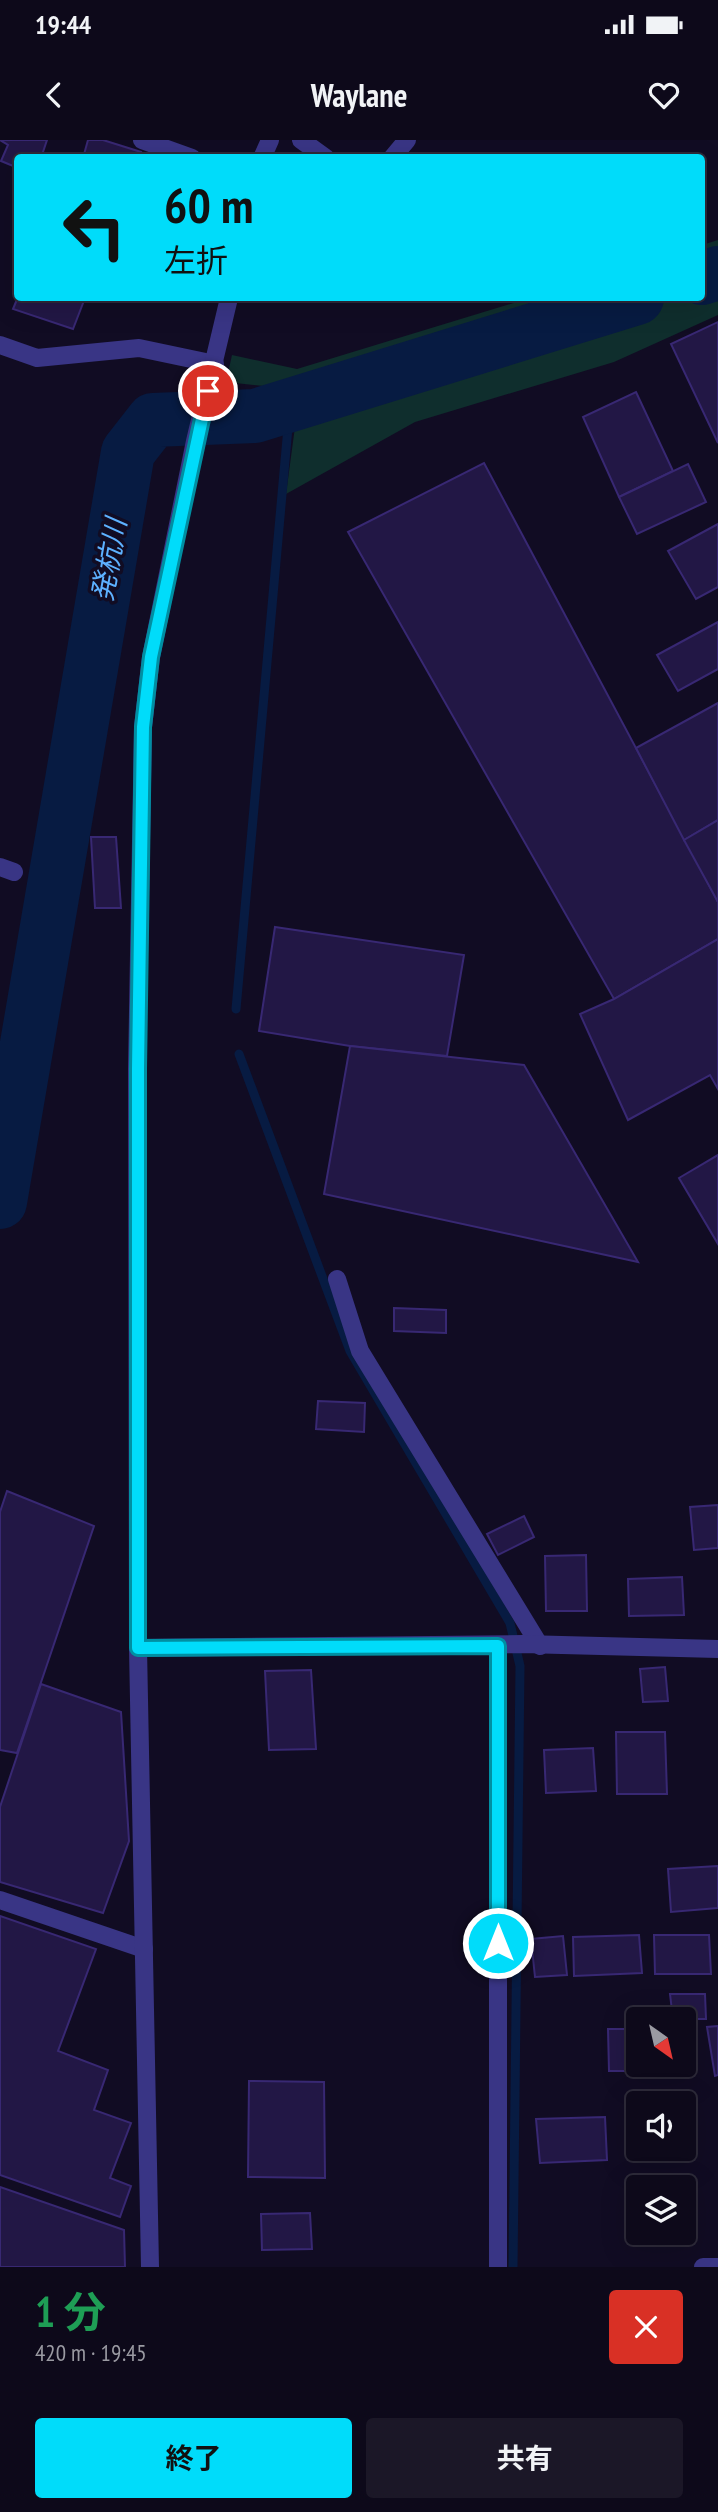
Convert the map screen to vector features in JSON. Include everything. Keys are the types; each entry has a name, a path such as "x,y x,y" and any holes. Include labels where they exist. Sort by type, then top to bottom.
{"street":[{"path":"142,140 181,154"},
{"path":"301,140 320,154"},
{"path":"395,154 407,140"},
{"path":"150,2267 138,1648 138,1069 143,727 151,657 195,441 228,301"},
{"path":"0,345 37,358 139,348 215,365"},
{"path":"337,1279 360,1351 518,1645 498,2267"},
{"path":"138,1648 518,1645 718,1649"},
{"path":"0,1900 144,1949"},
{"path":"703,2267 718,2266"}],"green space":[{"path":"718,240 718,260 705,264 705,244"},
{"path":"718,286 718,315 614,362 415,422 286,494 297,412 670,301 705,301 705,290"},
{"path":"520,301 586,301 292,389 226,382 232,355 297,369"}],"building":[{"path":"0,140 47,140 42,154 14,154 14,166 1,161 8,145"},
{"path":"88,140 103,140 141,152 140,154 84,154"},
{"path":"16,301 84,301 73,329 13,309"},
{"path":"718,322 718,443 671,344"},
{"path":"636,392 673,471 619,497 583,417"},
{"path":"484,463 718,902 718,939 614,999 348,532"},
{"path":"688,464 706,502 637,534 619,497"},
{"path":"718,524 718,587 696,599 668,551"},
{"path":"718,622 718,669 678,691 657,655"},
{"path":"718,703 718,820 684,840 636,748"},
{"path":"718,820 718,902 684,840"},
{"path":"91,837 116,837 121,908 95,908"},
{"path":"275,927 464,955 447,1056 350,1046 259,1031"},
{"path":"718,939 718,1089 710,1075 628,1120 580,1014 614,999"},
{"path":"350,1046 524,1065 638,1262 324,1194"},
{"path":"718,1155 718,1244 679,1178"},
{"path":"394,1308 446,1310 446,1333 394,1331"},
{"path":"318,1401 365,1403 364,1432 316,1429"},
{"path":"7,1491 94,1526 17,1753 0,1750 0,1512"},
{"path":"718,1505 718,1548 694,1550 690,1507"},
{"path":"524,1516 534,1537 498,1555 487,1534"},
{"path":"586,1555 587,1611 546,1611 545,1556"},
{"path":"682,1577 684,1615 629,1616 628,1579"},
{"path":"665,1667 668,1701 643,1702 640,1669"},
{"path":"311,1670 316,1749 269,1750 265,1671"},
{"path":"41,1684 121,1712 129,1841 103,1913 0,1882 0,1807"},
{"path":"616,1732 665,1732 667,1794 617,1794"},
{"path":"593,1748 596,1791 546,1793 544,1750"},
{"path":"718,1866 718,1908 671,1912 668,1869"},
{"path":"0,1916 96,1949 58,2051 108,2070 94,2110 131,2123 110,2178 131,2186 120,2217 0,2175"},
{"path":"639,1935 642,1973 574,1976 573,1937"},
{"path":"654,1935 709,1935 711,1974 655,1974"},
{"path":"563,1936 567,1975 535,1977 531,1939"},
{"path":"670,1994 705,1994 706,2019 696,2019 696,2007 672,2007"},
{"path":"718,2026 718,2075 715,2076 707,2027"},
{"path":"608,2029 626,2029 626,2071 609,2071"},
{"path":"249,2081 324,2082 325,2178 248,2177"},
{"path":"605,2117 607,2160 540,2163 536,2119"},
{"path":"0,2187 124,2230 125,2267 0,2267"},
{"path":"310,2213 312,2249 262,2250 261,2214"}],"waterway":[{"name":"発杭川","path":"705,277 718,273"},
{"name":"発杭川","path":"0,1202 128,452 153,420 255,416 627,301"},
{"path":"236,1009 290,405"},
{"path":"239,1054 350,1351 510,1623 520,1666 513,2267"}],"route":[{"path":"208,391 195,441 151,657 143,727 138,1069 138,1648 498,1646 498,1943"}]}
